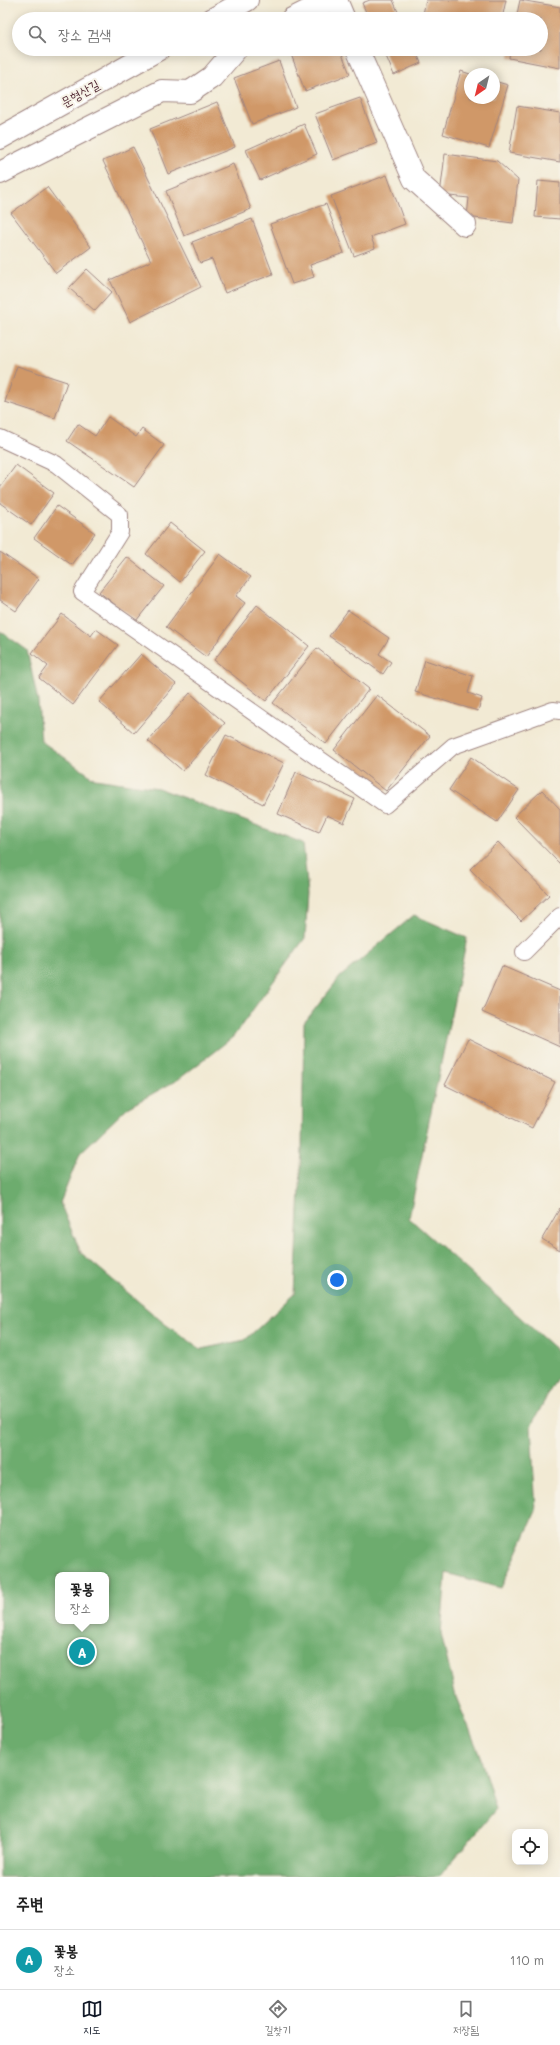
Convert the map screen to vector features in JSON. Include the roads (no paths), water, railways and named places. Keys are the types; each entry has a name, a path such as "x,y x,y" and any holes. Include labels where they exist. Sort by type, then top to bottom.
{"street":[{"path":"226,12 247,0"},
{"path":"306,12 330,0"},
{"path":"336,0 341,12"},
{"name":"문형산길","path":"0,138 146,56"},
{"path":"0,173 162,91 190,92 212,78 230,56"},
{"path":"360,56 414,179 465,225"}],"lane":[{"path":"0,438 56,464 120,515 120,532 82,592 385,805 453,746 553,710 560,710"},
{"path":"524,952 560,916"}],"place":[{"name":"꽃봉","path":"82,1652"}]}
